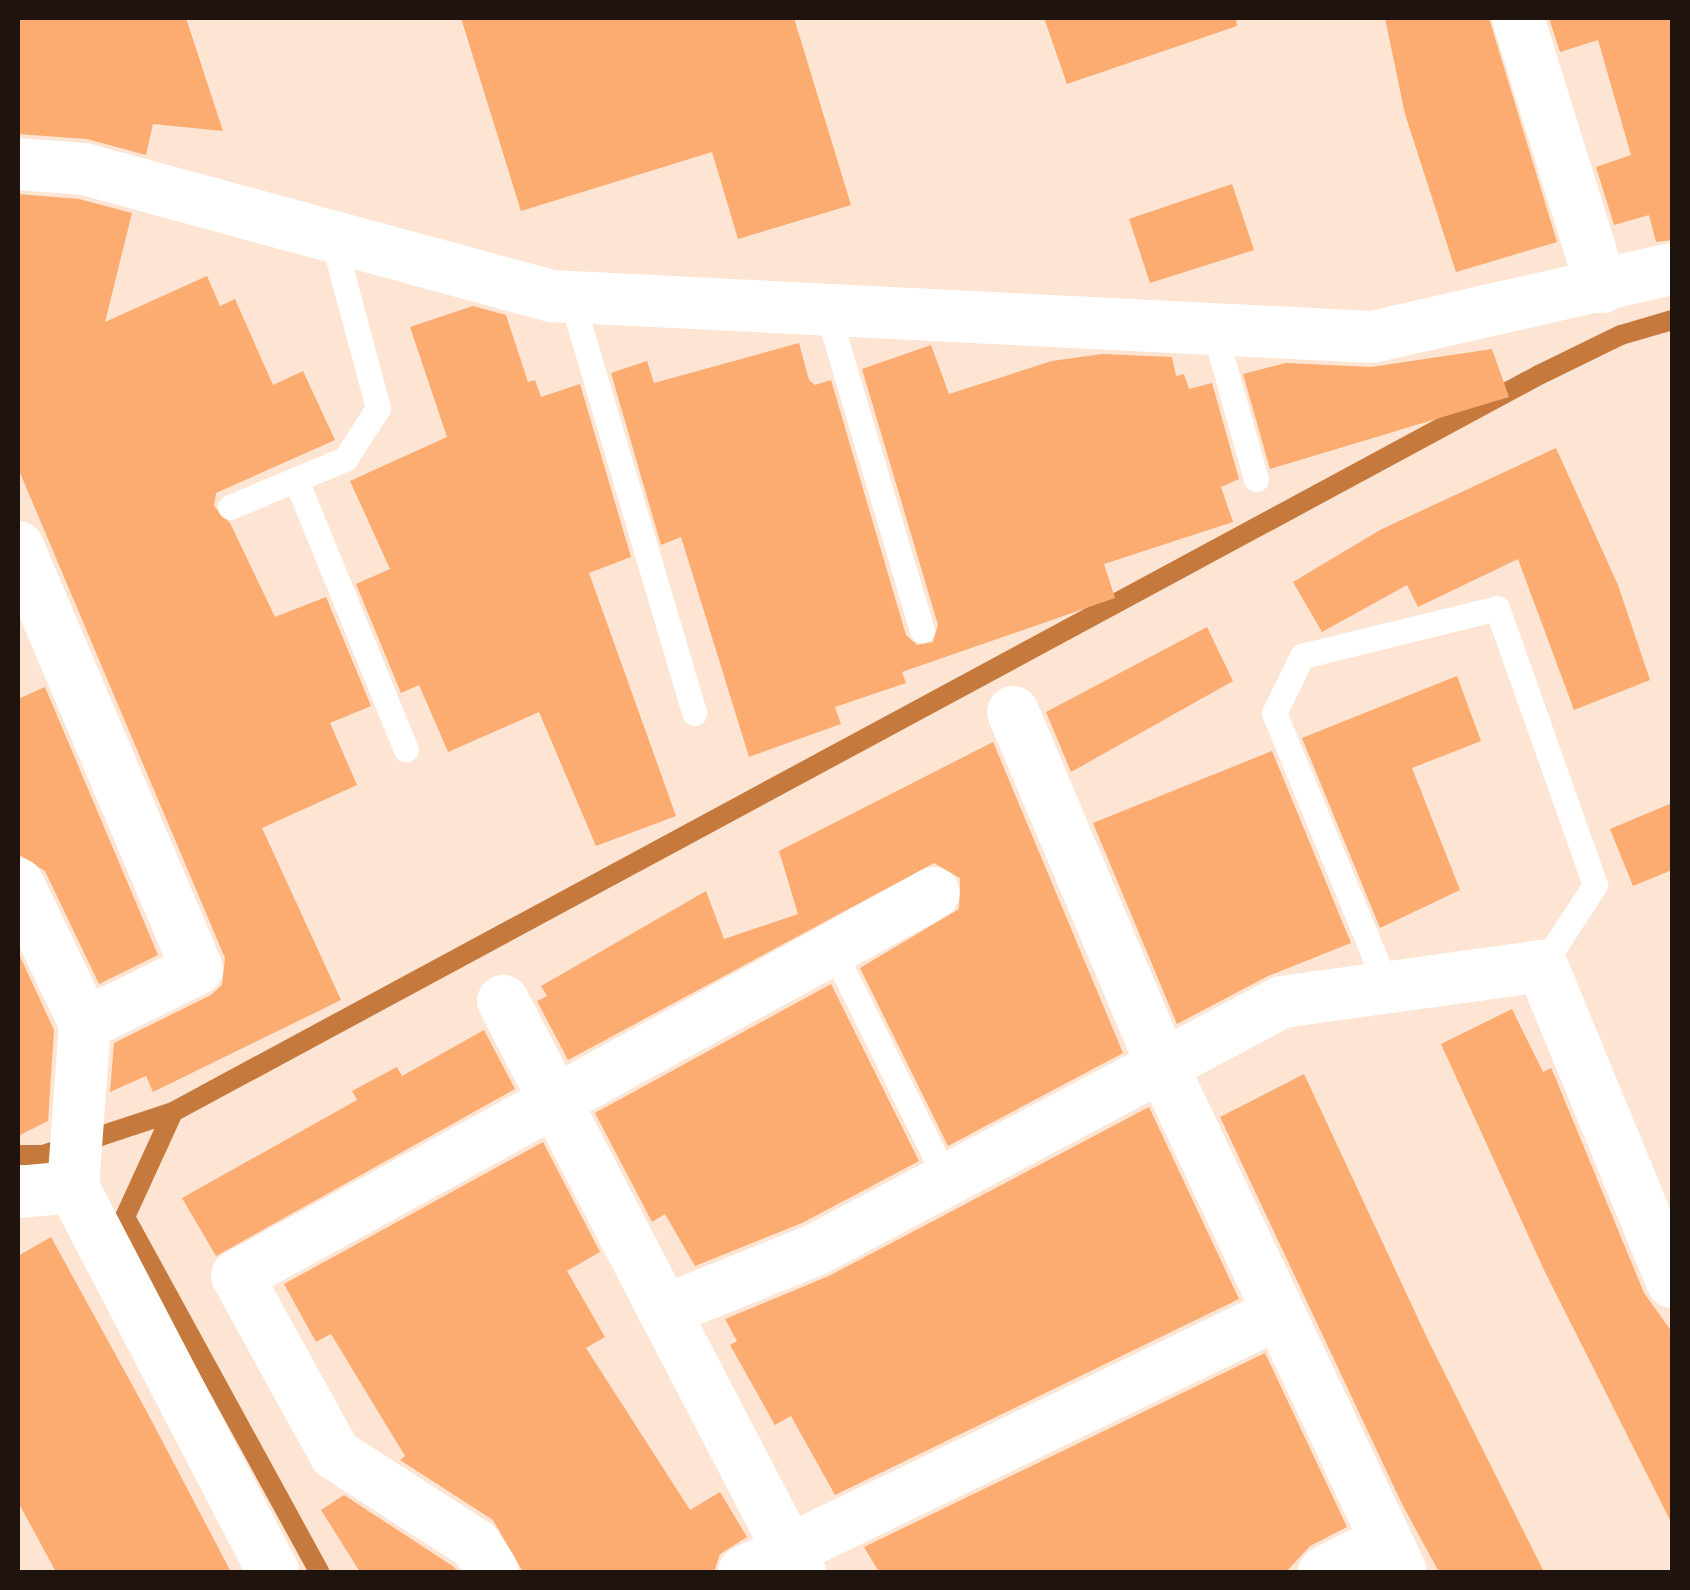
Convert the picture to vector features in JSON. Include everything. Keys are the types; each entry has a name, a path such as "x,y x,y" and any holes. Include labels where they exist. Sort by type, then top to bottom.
{"street":[{"path":"1518,18 1602,287"},
{"path":"18,164 84,169 570,297 1372,337 1672,268"},
{"path":"18,546 197,969 85,1024"},
{"path":"1013,712 1162,1065 1393,1556 1324,1572"},
{"path":"18,884 85,1024 73,1187 273,1572"},
{"path":"493,1572 476,1545 335,1454 237,1276 557,1105 934,893"},
{"path":"664,1311 816,1250 1282,1002 1542,966 1672,1282"},
{"path":"502,1001 664,1311 777,1565 1279,1313"},
{"path":"18,1192 73,1187"}],"lane":[{"path":"230,508 345,460 378,408 332,236"},
{"path":"570,297 694,713"},
{"path":"827,310 922,630"},
{"path":"1214,330 1256,479"},
{"path":"296,480 406,750"},
{"path":"1386,988 1274,713 1302,656 1497,608 1595,885 1542,966"},
{"path":"833,950 947,1181"}],"building":[{"path":"18,18 186,18 223,131 153,124 146,155 87,139 18,134"},
{"path":"461,18 794,18 851,205 738,239 712,152 521,211"},
{"path":"1044,18 1236,18 1237,26 1067,84"},
{"path":"1385,18 1489,18 1557,242 1456,272 1405,114"},
{"path":"1549,18 1672,18 1672,240 1656,242 1649,215 1614,225 1596,167 1631,155 1598,40 1560,52"},
{"path":"1232,184 1254,250 1150,283 1129,219"},
{"path":"18,194 79,199 132,213 105,322 207,276 220,306 235,299 273,385 303,371 335,440 216,493 214,506 230,523 275,617 326,597 371,706 330,723 357,785 262,828 341,1000 153,1092 146,1076 110,1092 114,1043 211,995 222,985 225,958 18,468"},
{"path":"473,306 506,315 528,382 535,380 541,397 580,384 631,557 589,573 676,816 596,846 539,712 448,752 419,685 401,693 356,584 390,569 350,481 447,437 410,327"},
{"path":"799,343 809,380 815,385 831,380 906,635 917,645 933,642 938,625 862,369 931,345 949,394 1052,361 1102,354 1172,357 1176,376 1184,374 1189,389 1212,383 1239,479 1221,487 1233,522 1104,564 1115,598 902,672 906,683 835,707 841,724 749,757 681,537 661,545 611,373 647,361 654,383"},
{"path":"1492,349 1509,397 1270,469 1243,374 1286,363 1371,367"},
{"path":"1556,448 1618,585 1650,680 1574,710 1518,559 1418,607 1407,585 1322,632 1293,582 1380,530"},
{"path":"1207,627 1233,681 1071,772 1046,712"},
{"path":"1457,676 1481,741 1412,768 1460,890 1380,928 1302,738"},
{"path":"45,687 158,955 99,984 45,871 18,854 18,699"},
{"path":"993,742 1123,1053 948,1146 860,968 959,909 960,878 934,863 568,1060 537,1001 547,996 541,986 706,891 724,939 798,914 779,851"},
{"path":"1272,751 1351,943 1268,976 1177,1024 1093,823"},
{"path":"1672,803 1672,870 1633,886 1610,829"},
{"path":"18,952 54,1030 48,1121 18,1136"},
{"path":"831,984 919,1161 802,1223 695,1266 665,1214 652,1222 595,1113"},
{"path":"1512,1009 1543,1072 1551,1068 1644,1293 1672,1332 1672,1524 1544,1270 1441,1044"},
{"path":"484,1030 515,1089 216,1256 182,1198 357,1100 352,1091 397,1067 402,1076"},
{"path":"1304,1074 1429,1342 1544,1572 1439,1572 1403,1506 1220,1117"},
{"path":"1149,1107 1239,1299 835,1495 791,1416 775,1425 730,1345 737,1341 725,1319 829,1276"},
{"path":"543,1142 600,1252 567,1271 605,1337 586,1348 690,1510 720,1492 747,1537 720,1554 714,1572 523,1572 493,1520 400,1460 405,1456 331,1334 316,1342 284,1284"},
{"path":"51,1237 231,1572 56,1572 18,1502 18,1256"},
{"path":"1265,1353 1347,1527 1310,1546 1286,1572 879,1572 864,1547"},
{"path":"344,1495 458,1572 360,1572 321,1510"}],"waterway":[{"path":"18,1155 43,1155 173,1112 1539,375 1621,335 1672,320"},
{"path":"173,1112 125,1217 319,1572"}]}
